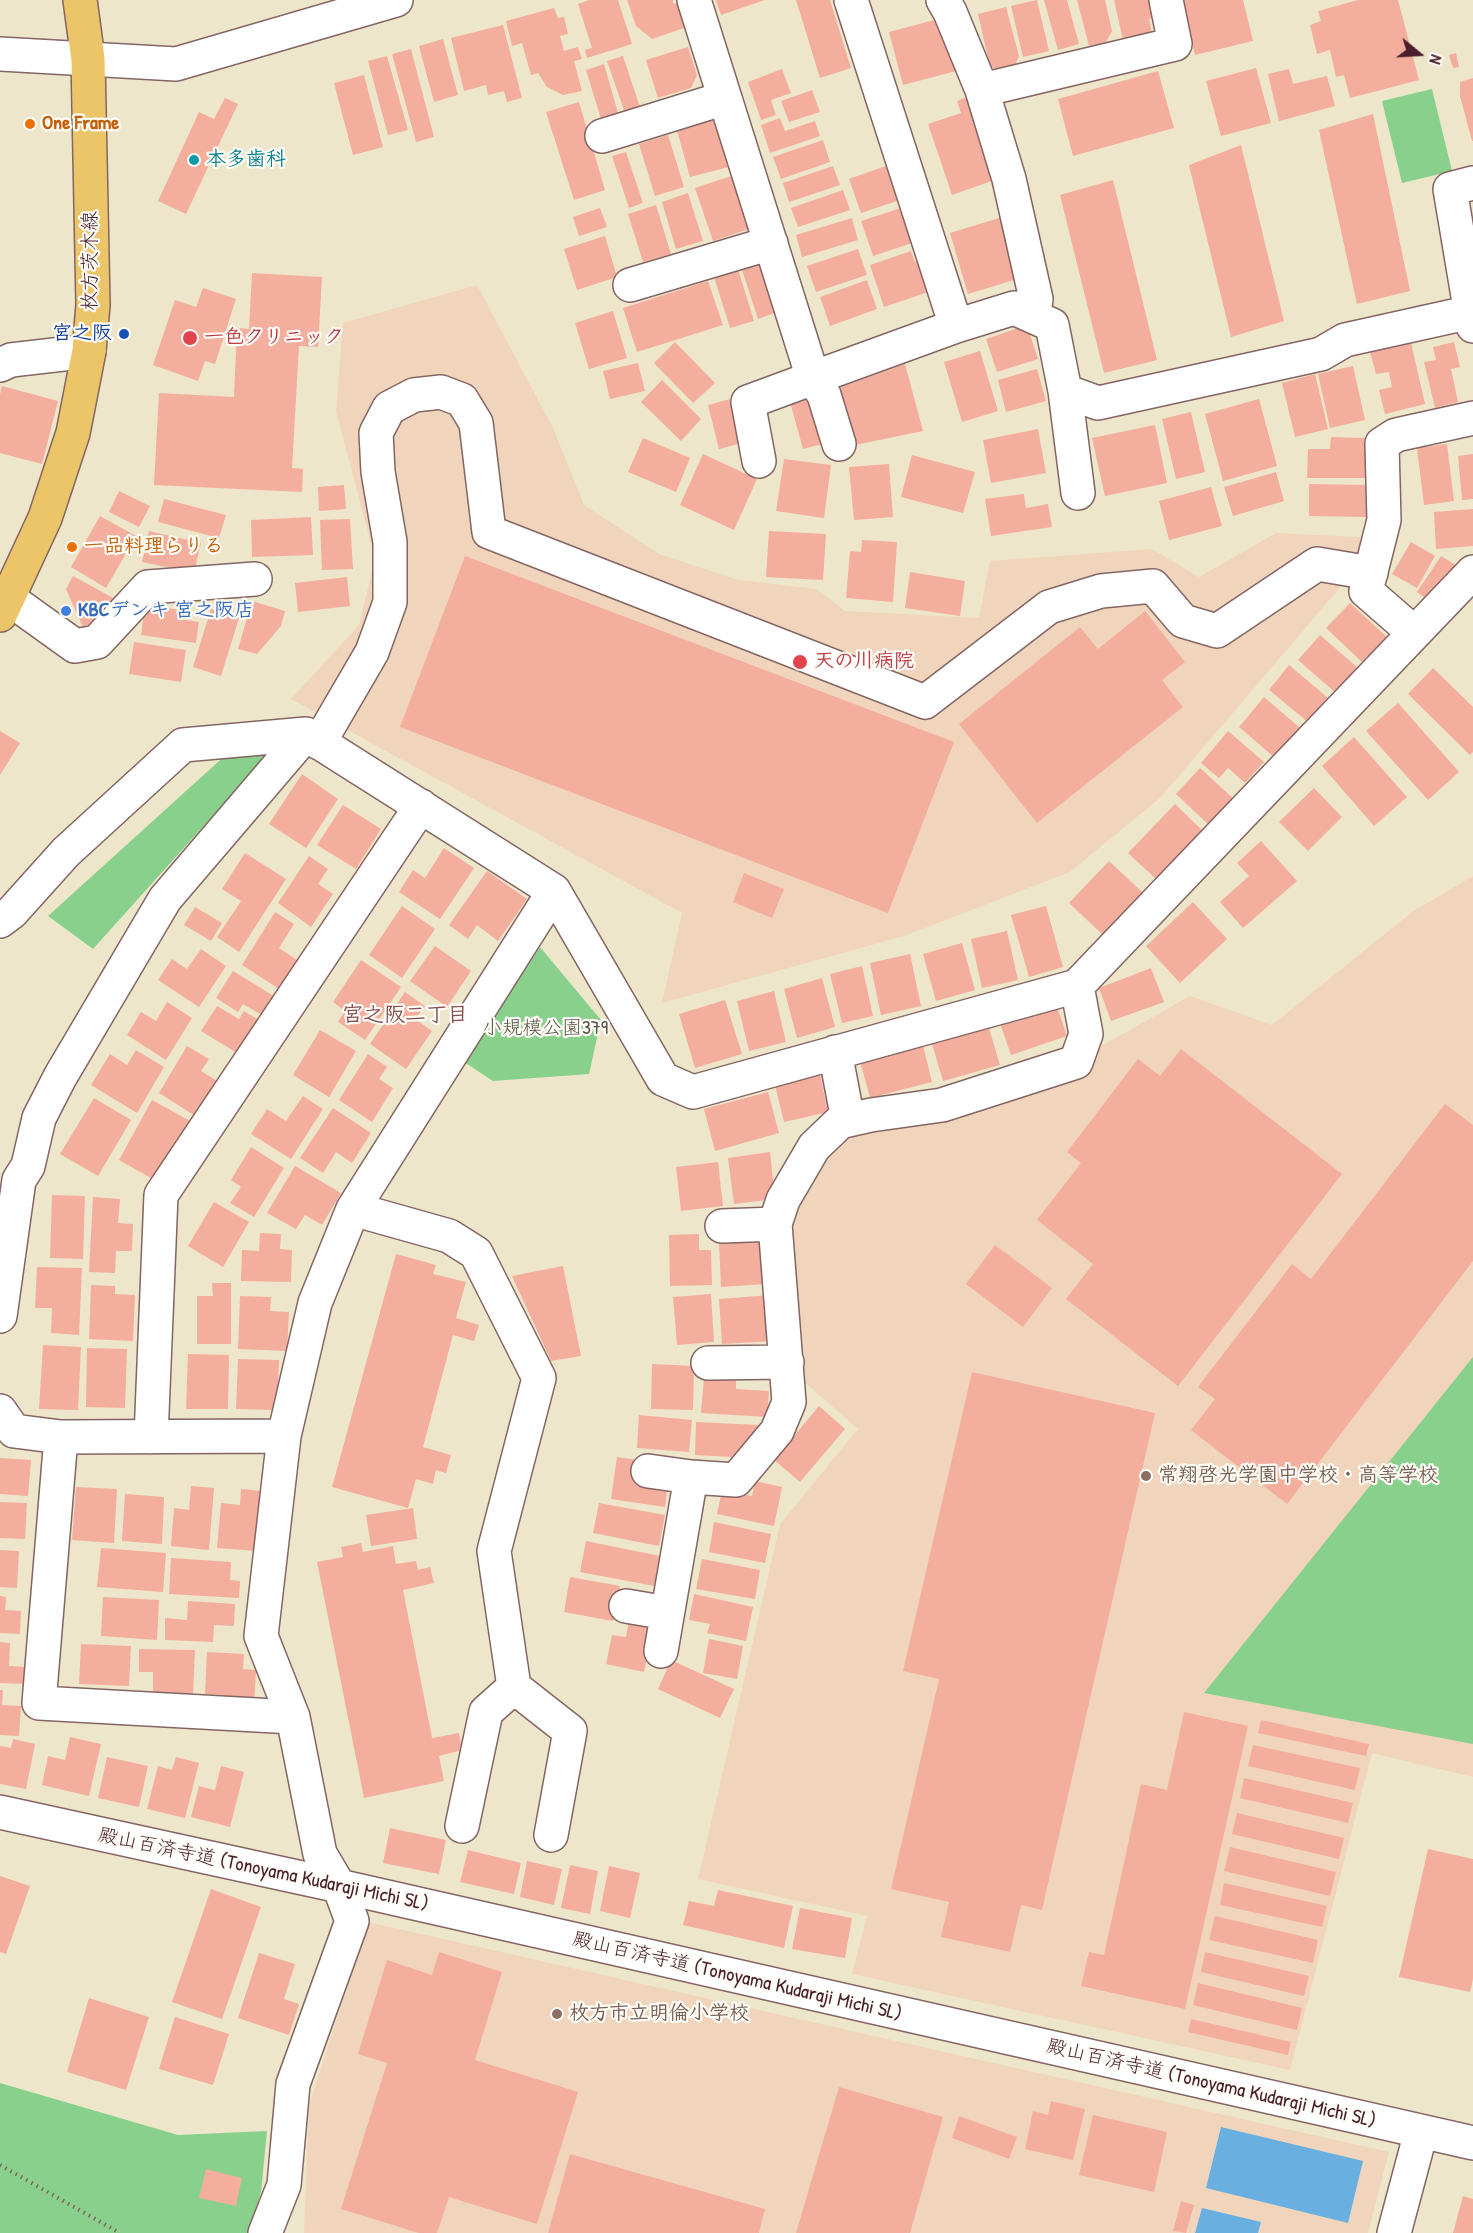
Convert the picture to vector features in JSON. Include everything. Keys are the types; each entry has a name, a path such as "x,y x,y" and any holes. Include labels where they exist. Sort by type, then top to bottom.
{"main road":[{"name":"枚方茨木線","path":"4,607 45,518 70,444 89,351 93,305 88,59 80,0"}],"street":[{"path":"0,54 176,64 396,0"},
{"path":"694,0 813,378 824,395 839,444"},
{"path":"851,0 956,326"},
{"path":"943,0 982,90 1009,179 1036,299 1034,317"},
{"path":"982,90 1175,44 1166,0"},
{"path":"602,136 725,98"},
{"path":"1065,391 1098,403 1321,354 1345,340 1472,319 1450,189 1473,183"},
{"path":"630,285 771,243"},
{"path":"759,461 748,402 956,326 1014,308 1052,325 1065,391 1078,493"},
{"path":"0,365 11,360 89,351"},
{"path":"0,1316 9,1182 28,1166 39,1118 60,1077 165,899 312,738 372,652 390,603 390,542 378,472 376,433 389,408 414,395 441,392 462,400 476,423 489,532 925,702 1049,607 1101,591 1153,586 1183,621 1217,631 1317,564 1371,573"},
{"path":"1413,632 1366,591 1384,520 1383,444 1396,435 1473,418"},
{"path":"0,921 12,912 66,852 183,745 312,738 554,891 663,1079 693,1092 1077,986 1413,632 1473,572"},
{"path":"4,607 75,646 97,642 148,587 255,579"},
{"path":"151,1437 161,1195 421,806"},
{"path":"265,2233 284,2185 293,2084 352,1921 339,1887 320,1854 293,1717 261,1636 284,1437 315,1303 353,1209 554,891"},
{"path":"648,1471 736,1480 777,1431 789,1402 775,1224 783,1200 814,1147 840,1122 942,1106 1076,1062 1086,1034 1077,986"},
{"path":"835,1052 848,1120"},
{"path":"353,1209 449,1236 476,1253 539,1378 494,1551 514,1687 570,1731 551,1835"},
{"path":"722,1226 775,1224"},
{"path":"708,1363 787,1362"},
{"path":"0,1411 14,1431 61,1437 284,1437"},
{"path":"61,1437 39,1702 293,1717"},
{"path":"661,1651 691,1477"},
{"path":"626,1606 667,1613"},
{"path":"462,1826 486,1713 514,1687"},
{"name":"殿山百済寺道 (Tonoyama Kudaraji Michi SL)","path":"0,1812 1473,2143"},
{"path":"1394,2233 1421,2132"}],"path":[{"path":"0,2165 120,2233"}],"shaded area":[{"name":"天の川病院","path":"477,285 553,428 584,505 659,554 739,580 817,589 845,611 979,618 990,561 1152,549 1199,577 1276,533 1359,537 1366,557 1161,797 1070,872 904,936 662,1003 682,913 291,699 359,625 375,559 336,411 343,323"},
{"name":"常翔啓光学園中学校・高等学校","path":"1473,876 1473,1777 1372,1753 1290,2070 852,1974 867,1916 698,1879 780,1524 858,1429 801,1379 786,1234 794,1202 826,1148 854,1130 948,1121 1082,1069 1103,1045 1190,996 1272,1025 1412,912"},
{"name":"枚方市立明倫小学校","path":"368,1922 1389,2152 1368,2233 304,2233 309,2106"}],"green space":[{"path":"1432,89 1452,171 1402,183 1382,101"},
{"path":"279,742 93,949 48,916 229,752"},
{"name":"小規模公園379","path":"540,947 601,1020 589,1074 493,1081 464,1062"},
{"path":"1473,1357 1473,1744 1204,1693"},
{"path":"0,2083 178,2135 267,2131 261,2192 249,2233 0,2233"}],"water":[{"path":"1221,2127 1363,2161 1348,2223 1206,2188"},
{"path":"1202,2208 1261,2222 1258,2233 1195,2233"}],"building":[{"path":"589,0 618,0 632,44 587,58 585,50 592,48 578,4"},
{"path":"627,0 673,0 673,3 679,5 687,27 652,39 636,26"},
{"path":"716,0 765,0 721,15"},
{"path":"796,0 830,0 851,68 820,78"},
{"path":"1037,0 1049,51 1023,57 1011,6"},
{"path":"1044,0 1067,0 1079,44 1058,50"},
{"path":"1077,0 1105,0 1112,31 1106,42 1089,46"},
{"path":"1114,0 1153,0 1157,17 1149,19 1152,34 1123,40"},
{"path":"1181,0 1243,0 1253,41 1195,55"},
{"path":"1358,0 1398,0 1419,80 1350,98 1344,75 1336,77 1330,50 1317,54 1310,25 1321,21 1318,11"},
{"path":"1006,7 1019,56 1014,67 1001,71 990,66 978,14"},
{"path":"554,8 558,18 564,17 568,34 560,36 564,51 578,47 582,59 574,61 582,91 563,95 547,87 538,73 531,75 522,43 512,46 506,21"},
{"path":"942,18 956,71 903,85 889,32"},
{"path":"503,25 522,98 507,102 504,91 488,95 486,85 464,91 451,38"},
{"path":"443,39 458,95 434,102 419,46"},
{"path":"688,47 697,75 691,88 658,98 646,60"},
{"path":"411,49 434,137 416,142 392,54"},
{"path":"1456,53 1459,67 1453,68 1449,55"},
{"path":"387,56 408,130 388,135 368,61"},
{"path":"623,56 640,107 625,113 607,61"},
{"path":"604,64 618,113 601,119 586,70"},
{"path":"1256,68 1271,123 1221,136 1206,81"},
{"path":"782,69 791,93 771,100 776,115 761,120 748,82"},
{"path":"1289,69 1293,84 1327,76 1335,106 1279,121 1268,74"},
{"path":"1158,71 1174,128 1073,156 1058,99"},
{"path":"364,75 383,147 353,155 334,83"},
{"path":"1473,78 1472,141 1460,96 1460,82"},
{"path":"812,90 820,112 789,122 781,101"},
{"path":"972,95 1000,178 952,195 928,124 961,113 957,101"},
{"name":"本多歯科","path":"225,98 238,104 186,214 158,201 199,112 214,119"},
{"path":"579,102 605,190 574,200 546,112"},
{"path":"723,113 736,165 690,177 676,127"},
{"path":"1373,114 1410,291 1357,304 1319,130"},
{"path":"780,118 785,131 815,121 820,136 770,153 761,125"},
{"path":"668,135 684,187 655,196 639,144"},
{"path":"823,140 830,162 781,179 773,157"},
{"path":"1241,145 1284,321 1231,337 1189,165"},
{"path":"626,152 643,203 629,208 612,156"},
{"path":"894,163 906,198 861,213 849,179"},
{"path":"833,166 840,185 789,202 783,183"},
{"path":"740,173 758,226 713,241 695,188"},
{"path":"1113,180 1157,360 1104,373 1060,195"},
{"path":"843,190 850,210 798,227 791,208"},
{"path":"688,193 703,241 676,249 662,202"},
{"path":"656,205 671,254 643,262 628,214"},
{"path":"907,206 918,241 873,256 861,221"},
{"path":"600,208 607,227 579,236 573,217"},
{"path":"1009,215 1027,276 968,294 950,233"},
{"path":"852,218 858,240 802,257 796,235"},
{"path":"605,236 617,277 577,290 564,249"},
{"path":"858,249 867,275 816,292 807,266"},
{"path":"911,251 915,262 927,258 937,289 884,307 870,265"},
{"path":"767,261 783,310 758,319 742,270"},
{"path":"738,269 754,321 730,328 714,277"},
{"path":"252,273 322,277 318,347 299,346 292,468 303,469 302,492 154,485 159,393 234,397 237,328 249,329"},
{"path":"867,280 877,309 830,326 820,297"},
{"path":"708,281 723,325 637,352 623,308"},
{"path":"203,288 236,299 215,364 205,361 198,381 153,365 175,300 196,307"},
{"path":"613,311 627,358 589,369 575,323"},
{"path":"1027,325 1038,359 997,372 986,339"},
{"path":"675,342 715,383 693,403 654,363"},
{"path":"1454,342 1460,367 1451,369 1458,402 1435,408 1424,362 1436,360 1433,347"},
{"path":"1411,343 1425,404 1385,414 1379,390 1392,387 1389,372 1376,374 1370,352"},
{"path":"980,351 998,411 962,422 944,362"},
{"path":"638,363 645,391 610,399 603,371"},
{"path":"905,364 923,431 855,445 833,390"},
{"path":"1353,366 1365,420 1330,428 1318,374"},
{"path":"1037,369 1046,401 1006,412 998,380"},
{"path":"1315,374 1328,429 1295,437 1282,383"},
{"path":"662,380 701,419 681,441 641,402"},
{"path":"2,386 58,401 42,464 0,453"},
{"path":"814,395 827,443 803,449 790,402"},
{"path":"730,399 742,443 719,449 708,405"},
{"path":"1259,399 1277,466 1223,481 1205,414"},
{"path":"1191,412 1205,472 1176,479 1162,419"},
{"path":"1155,425 1167,483 1105,496 1092,438"},
{"path":"1038,429 1046,473 991,483 983,440"},
{"path":"1331,437 1366,438 1366,478 1307,478 1308,449 1330,449"},
{"path":"643,438 690,458 676,492 628,472"},
{"path":"1447,444 1454,501 1424,505 1417,448"},
{"path":"703,454 757,479 734,530 680,505"},
{"path":"1473,454 1473,499 1462,500 1458,456"},
{"path":"912,455 975,472 963,513 901,497"},
{"path":"784,459 831,465 824,518 776,511"},
{"path":"889,464 893,517 854,520 849,467"},
{"path":"1276,472 1284,501 1233,516 1224,487"},
{"path":"1309,484 1367,485 1366,517 1309,516"},
{"path":"344,485 346,509 319,511 318,487"},
{"path":"1211,487 1222,526 1169,540 1159,501"},
{"path":"119,491 150,506 139,527 109,512"},
{"path":"1024,494 1026,508 1048,504 1052,527 991,536 985,499"},
{"path":"164,499 226,515 219,538 158,522"},
{"path":"1473,509 1473,546 1436,549 1434,512"},
{"path":"100,516 136,536 106,588 71,567"},
{"path":"311,517 313,555 252,557 251,520"},
{"path":"350,519 353,569 322,570 320,520"},
{"path":"149,531 201,543 194,573 142,562"},
{"path":"769,531 826,534 823,580 766,577"},
{"path":"862,540 897,542 893,602 846,598 850,551 861,552"},
{"path":"1411,542 1435,556 1417,588 1392,574"},
{"path":"465,556 954,742 888,913 400,727"},
{"path":"1441,556 1459,567 1434,604 1417,592"},
{"path":"910,572 965,581 960,616 905,608"},
{"path":"73,576 115,599 105,617 83,627 66,589"},
{"path":"347,577 350,606 298,612 295,583"},
{"path":"252,601 285,611 281,626 257,654 238,649"},
{"path":"1350,603 1389,639 1372,659 1368,655 1362,662 1326,628"},
{"path":"145,605 181,610 180,619 199,622 196,643 141,635"},
{"path":"211,609 239,618 221,676 193,667"},
{"path":"1145,611 1185,662 1162,680 1183,707 1037,823 959,724 1080,627 1098,649"},
{"path":"1320,635 1358,668 1337,694 1298,660"},
{"path":"134,642 186,650 181,682 129,674"},
{"path":"1289,665 1328,698 1308,722 1269,690"},
{"path":"1433,668 1473,707 1473,752 1470,755 1408,694"},
{"path":"1264,697 1300,728 1275,758 1239,727"},
{"path":"1398,703 1459,772 1428,800 1366,731"},
{"path":"0,731 20,743 0,775"},
{"path":"1228,731 1264,762 1245,783 1228,768 1219,778 1201,763"},
{"path":"1354,737 1407,797 1374,826 1322,766"},
{"path":"1200,768 1235,800 1210,826 1176,794"},
{"path":"302,774 338,799 306,848 269,824"},
{"path":"1314,788 1342,817 1308,851 1279,822"},
{"path":"1175,804 1203,831 1157,880 1128,853"},
{"path":"343,805 381,829 356,869 317,845"},
{"path":"1261,841 1297,881 1243,928 1220,902 1249,876 1237,863"},
{"path":"444,848 474,868 440,919 399,892 413,870 425,878"},
{"path":"245,853 286,879 239,952 217,937 241,901 222,889"},
{"path":"309,856 328,869 318,884 333,894 311,927 278,903"},
{"path":"1109,861 1143,893 1103,935 1069,903"},
{"path":"487,871 527,899 498,941 477,925 468,939 449,925"},
{"path":"744,873 784,889 772,918 733,902"},
{"path":"1193,902 1227,939 1180,983 1146,946"},
{"path":"402,906 435,929 402,978 369,955"},
{"path":"1046,906 1063,967 1029,977 1011,915"},
{"path":"195,907 222,923 211,941 184,925"},
{"path":"275,912 294,924 279,948 297,960 279,989 242,965"},
{"path":"1007,931 1018,980 982,988 971,939"},
{"path":"962,943 975,990 936,1001 923,954"},
{"path":"435,946 471,971 447,1007 410,981"},
{"path":"201,949 226,966 199,1007 158,980 172,959 187,969"},
{"path":"910,954 921,1006 881,1015 870,963"},
{"path":"361,960 401,987 365,1040 338,1022 345,1011 333,1002"},
{"path":"862,966 873,1016 842,1023 830,974"},
{"path":"1151,968 1164,1002 1111,1021 1099,988"},
{"path":"233,971 277,998 265,1017 243,1004 238,1012 216,998"},
{"path":"822,978 835,1027 797,1038 784,989"},
{"path":"774,991 786,1042 749,1051 737,1001"},
{"path":"405,992 425,1006 415,1019 432,1031 406,1069 370,1044"},
{"path":"725,1000 742,1054 695,1068 679,1014"},
{"path":"167,1002 192,1018 166,1060 127,1035 141,1012 156,1021"},
{"path":"1056,1004 1067,1036 1011,1055 1000,1023"},
{"path":"217,1006 239,1019 244,1011 262,1022 242,1056 201,1031"},
{"path":"989,1028 1000,1065 943,1081 932,1044"},
{"path":"320,1030 356,1051 329,1097 293,1075"},
{"path":"923,1045 932,1082 870,1098 860,1061"},
{"path":"187,1046 209,1059 201,1071 222,1084 200,1119 159,1093"},
{"path":"1181,1049 1342,1174 1178,1386 1066,1299 1093,1264 1037,1220 1081,1163 1067,1152 1138,1059 1160,1076"},
{"path":"136,1050 164,1067 137,1113 91,1085 110,1054 127,1065"},
{"path":"368,1054 387,1067 379,1079 393,1088 372,1122 339,1100"},
{"path":"820,1075 828,1112 784,1122 775,1085"},
{"path":"768,1092 779,1133 715,1151 704,1109"},
{"path":"303,1096 323,1109 291,1159 251,1134 267,1109 286,1121"},
{"path":"94,1098 131,1120 98,1176 60,1154"},
{"path":"152,1100 192,1122 158,1182 119,1160"},
{"path":"1445,1104 1473,1125 1473,1261 1287,1504 1191,1430 1215,1399 1198,1387 1292,1264 1311,1279"},
{"path":"333,1108 371,1133 352,1163 336,1152 323,1173 300,1158"},
{"path":"251,1147 284,1168 254,1217 230,1203 241,1187 231,1180"},
{"path":"770,1152 775,1199 734,1204 728,1158"},
{"path":"718,1162 723,1206 681,1211 676,1167"},
{"path":"295,1166 341,1193 322,1225 305,1215 296,1229 267,1213"},
{"path":"52,1195 85,1196 83,1259 50,1258"},
{"path":"93,1197 120,1199 118,1223 133,1224 132,1251 116,1251 115,1273 89,1272"},
{"path":"214,1202 249,1222 223,1267 188,1246"},
{"path":"260,1233 281,1234 280,1249 292,1250 291,1282 241,1281 242,1250 259,1251"},
{"path":"699,1234 699,1250 711,1250 712,1285 670,1286 669,1235"},
{"path":"764,1240 766,1284 721,1287 719,1243"},
{"path":"995,1245 1052,1288 1023,1327 966,1284"},
{"path":"396,1254 436,1265 433,1274 466,1282 456,1318 479,1325 474,1341 453,1335 423,1447 451,1455 446,1473 436,1470 433,1484 416,1479 408,1508 332,1487"},
{"path":"563,1266 581,1356 551,1361 512,1276"},
{"path":"37,1267 82,1268 79,1335 51,1333 52,1308 35,1308"},
{"path":"212,1283 231,1283 231,1344 197,1344 197,1296 213,1296"},
{"path":"91,1285 115,1286 115,1294 135,1295 133,1341 89,1339"},
{"path":"711,1294 714,1342 677,1345 673,1297"},
{"path":"771,1295 774,1341 722,1344 719,1299"},
{"path":"240,1296 271,1297 270,1311 289,1312 287,1351 238,1349"},
{"path":"43,1345 81,1347 78,1410 39,1409"},
{"path":"87,1348 127,1349 125,1408 86,1407"},
{"path":"188,1354 229,1355 228,1409 186,1409"},
{"path":"238,1359 279,1360 277,1410 236,1409"},
{"path":"652,1364 694,1366 693,1410 651,1409"},
{"path":"972,1372 1155,1413 1042,1910 1021,1905 1010,1952 941,1937 949,1902 891,1889 939,1679 903,1671"},
{"path":"704,1377 736,1379 736,1389 769,1391 767,1417 701,1413"},
{"path":"819,1406 845,1429 800,1482 774,1460"},
{"path":"639,1415 692,1420 689,1452 637,1448"},
{"path":"696,1422 759,1425 759,1438 732,1457 695,1455"},
{"path":"617,1457 644,1461 668,1483 665,1507 611,1499"},
{"path":"0,1458 31,1460 28,1496 0,1494"},
{"path":"755,1481 782,1487 774,1526 717,1514 722,1490 752,1496"},
{"path":"191,1486 214,1488 209,1550 171,1546 174,1508 189,1510"},
{"path":"76,1487 117,1489 114,1543 72,1540"},
{"path":"241,1489 262,1491 258,1551 217,1548 221,1503 240,1505"},
{"path":"125,1494 164,1497 162,1544 122,1541"},
{"path":"0,1502 27,1503 25,1539 0,1538"},
{"path":"599,1503 665,1515 659,1546 593,1533"},
{"path":"413,1508 417,1539 371,1546 366,1515"},
{"path":"714,1522 771,1534 765,1563 709,1552"},
{"path":"586,1541 660,1556 654,1586 580,1572"},
{"path":"361,1543 363,1552 393,1546 396,1564 416,1561 418,1570 430,1567 434,1583 403,1590 432,1738 459,1733 462,1750 439,1756 444,1781 364,1798 317,1562 343,1557 341,1547"},
{"path":"101,1548 166,1553 163,1592 97,1587"},
{"path":"0,1550 19,1551 17,1588 0,1587"},
{"path":"171,1558 231,1562 230,1580 240,1581 239,1598 169,1594"},
{"path":"702,1559 760,1570 755,1599 696,1589"},
{"path":"570,1577 620,1586 613,1621 564,1612"},
{"path":"694,1594 753,1607 746,1641 707,1633 710,1624 689,1620"},
{"path":"0,1596 6,1597 5,1610 21,1611 20,1634 0,1633"},
{"path":"103,1597 159,1600 157,1640 101,1636"},
{"path":"188,1601 235,1604 234,1626 214,1625 213,1642 165,1640 165,1618 187,1620"},
{"path":"629,1620 654,1625 644,1672 606,1664 612,1635 626,1637"},
{"path":"709,1639 743,1646 737,1679 703,1673"},
{"path":"0,1642 10,1643 9,1666 26,1667 25,1684 0,1683"},
{"path":"81,1644 131,1646 129,1686 79,1684"},
{"path":"139,1649 195,1650 193,1694 153,1693 153,1672 139,1672"},
{"path":"207,1652 244,1654 243,1669 256,1670 254,1706 223,1704 223,1695 205,1694"},
{"path":"671,1660 734,1689 720,1718 658,1689"},
{"path":"0,1690 3,1690 2,1705 21,1706 19,1736 0,1735"},
{"path":"1184,1712 1248,1726 1185,2009 1081,1986 1089,1952 1104,1955 1141,1784 1167,1790"},
{"path":"1261,1720 1369,1744 1366,1756 1258,1733"},
{"path":"70,1737 101,1744 89,1796 42,1785 48,1756 65,1760"},
{"path":"13,1739 35,1744 26,1789 0,1784 0,1746 11,1748"},
{"path":"1253,1745 1360,1768 1355,1790 1248,1766"},
{"path":"107,1757 148,1766 139,1807 98,1798"},
{"path":"176,1757 199,1763 185,1818 147,1809 158,1766 172,1770"},
{"path":"221,1766 244,1772 230,1827 191,1817 199,1786 215,1790"},
{"path":"1244,1778 1353,1803 1348,1823 1240,1798"},
{"path":"1237,1813 1344,1838 1339,1859 1232,1834"},
{"path":"390,1828 446,1840 439,1874 383,1863"},
{"path":"1230,1847 1336,1872 1330,1896 1224,1871"},
{"path":"1428,1849 1473,1859 1473,1979 1470,1992 1399,1977"},
{"path":"468,1850 521,1863 514,1894 460,1882"},
{"path":"527,1861 562,1869 554,1905 520,1897"},
{"path":"570,1865 598,1871 590,1914 561,1908"},
{"path":"609,1866 640,1873 630,1918 600,1911"},
{"path":"0,1876 30,1886 6,1954 0,1952"},
{"path":"1224,1883 1327,1906 1322,1927 1220,1905"},
{"path":"211,1889 261,1907 222,2019 172,2002"},
{"path":"718,1890 793,1906 784,1948 683,1925 689,1901 714,1906"},
{"path":"800,1908 852,1918 845,1958 792,1949"},
{"path":"1215,1916 1318,1940 1313,1963 1209,1940"},
{"path":"439,1952 502,1972 475,2060 578,2092 537,2224 449,2197 437,2233 419,2233 341,2209 387,2063 358,2054 387,1960 432,1975"},
{"path":"1205,1952 1309,1976 1304,1996 1201,1972"},
{"path":"259,1953 295,1964 284,1999 299,2004 289,2035 238,2018"},
{"path":"1198,1983 1302,2008 1297,2030 1193,2005"},
{"path":"89,1998 149,2017 126,2090 67,2072"},
{"path":"175,2017 229,2034 213,2085 159,2069"},
{"path":"1191,2019 1291,2042 1288,2055 1188,2032"},
{"path":"839,2087 943,2117 910,2233 796,2233"},
{"path":"1051,2101 1085,2109 1073,2160 1025,2149 1033,2111 1048,2115"},
{"path":"1093,2115 1167,2132 1154,2192 1079,2175"},
{"path":"959,2116 1017,2137 1009,2159 952,2138"},
{"path":"570,2154 765,2209 759,2233 548,2233"},
{"path":"206,2169 242,2178 236,2206 199,2198"},
{"path":"1463,2196 1473,2199 1473,2233 1453,2233"},
{"path":"1181,2201 1194,2205 1186,2233 1173,2231"}],"place":[{"name":"One Frame","path":"30,124"},
{"name":"本多歯科","path":"194,160"},
{"name":"宮之阪","path":"124,334"},
{"name":"一色クリニック","path":"190,338"},
{"name":"一品料理らりる","path":"72,547"},
{"name":"KBCデンキ 宮之阪店","path":"66,611"},
{"name":"天の川病院","path":"800,662"},
{"name":"常翔啓光学園中学校・高等学校","path":"1146,1476"},
{"name":"枚方市立明倫小学校","path":"557,2014"}],"district":[{"name":"宮之阪二丁目","path":"405,1015"}]}
